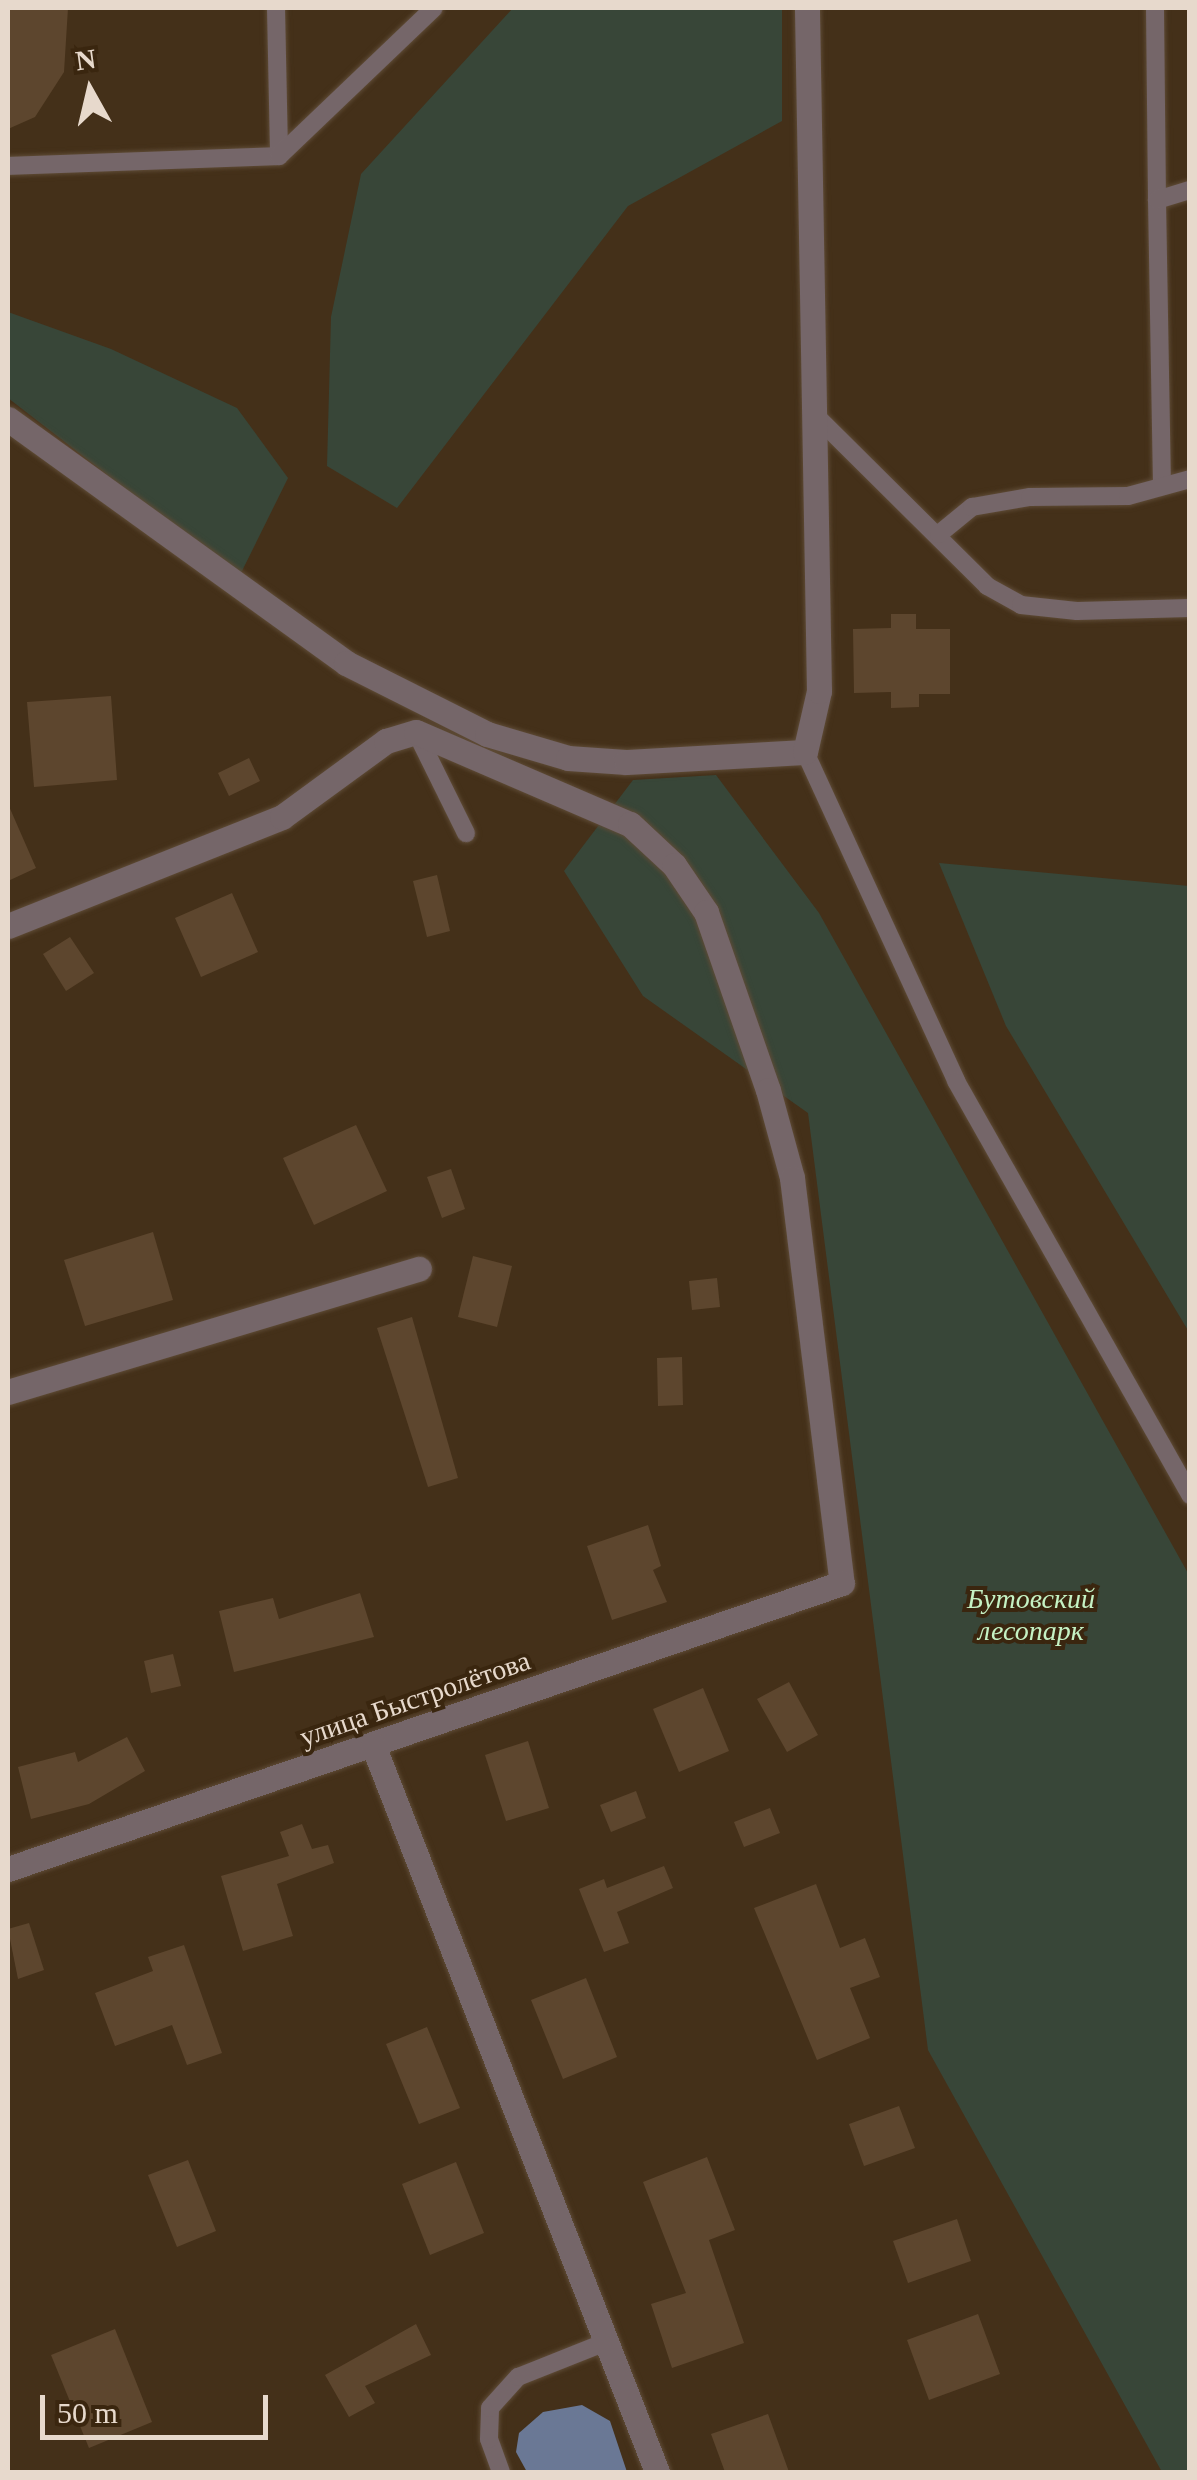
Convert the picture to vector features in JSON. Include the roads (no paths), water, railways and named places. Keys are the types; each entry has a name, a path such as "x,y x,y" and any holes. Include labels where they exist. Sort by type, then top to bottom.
{"street":[{"path":"8,419 346,663 487,734 568,758 626,762 805,752 819,692 807,8"},
{"path":"8,452 30,436"},
{"path":"8,926 282,818 386,740 416,732"},
{"name":"улица Быстролётова","path":"8,1869 842,1583 792,1178 723,948 706,912 674,864 630,824 416,732"},
{"path":"8,1392 419,1269"},
{"path":"372,1746 657,2472"}],"lane":[{"path":"276,8 279,156"},
{"path":"8,166 279,156 434,8"},
{"path":"1155,8 1162,486"},
{"path":"1157,200 1190,190"},
{"path":"815,415 939,534 987,586 1021,605 1077,612 1190,608"},
{"path":"939,534 985,504 1128,496 1190,479"},
{"path":"416,732 466,833"},
{"path":"805,752 956,1081 1190,1495"},
{"path":"501,2472 488,2439 490,2408 518,2377 606,2342"}],"water":[{"path":"582,2405 610,2421 627,2472 527,2472 516,2452 519,2433 543,2412"}],"park label":[{"name":"Бутовский лесопарк","path":"1031,1615"}]}
